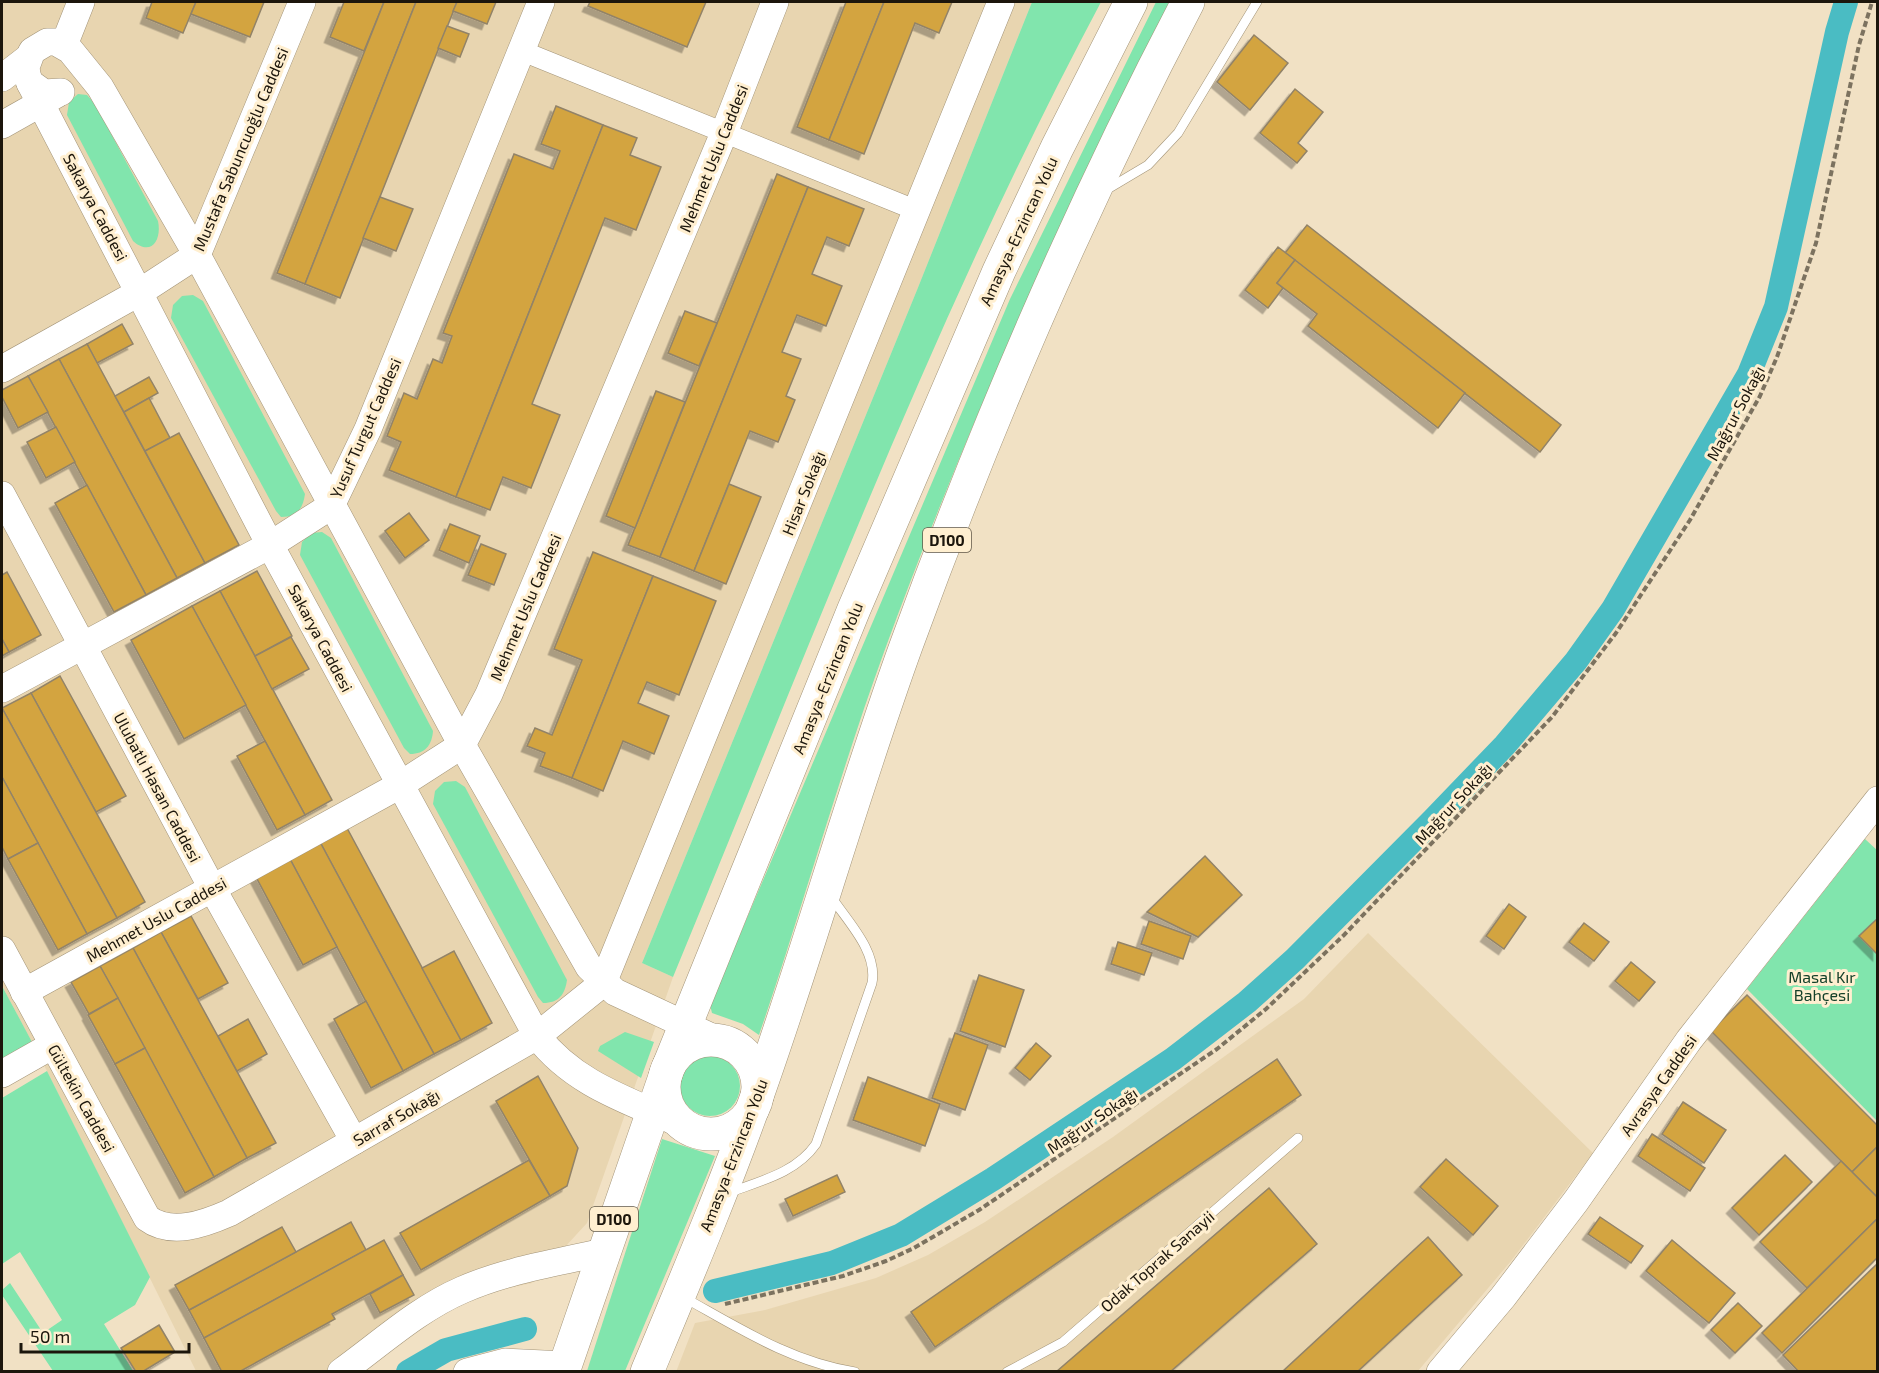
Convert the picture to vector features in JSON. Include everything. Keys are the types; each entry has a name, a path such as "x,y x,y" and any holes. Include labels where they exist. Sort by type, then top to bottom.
{"highway":[{"name":"Amasya-Erzincan Yolu","path":"564,1368 668,1068 854,609 973,331 1057,148 1131,2"},
{"name":"Amasya-Erzincan Yolu","path":"647,1371 691,1301 717,1198 757,1099 895,680 939,559 999,409 1089,201 1188,2"},
{"path":"704,1040 720,1041 735,1047 747,1056 758,1084 757,1099 750,1113 740,1124 727,1131 712,1134 697,1132 683,1125 672,1114 665,1099 664,1083 668,1068 676,1054 689,1045 704,1040"}],"street":[{"path":"2,78 40,84 74,82 77,74 69,50 81,2"},
{"name":"Mustafa Sabuncuoğlu Caddesi","path":"2,369 140,292 197,255 302,2"},
{"name":"Yusuf Turgut Caddesi","path":"2,689 270,545 331,506 368,429 541,2"},
{"name":"Mehmet Uslu Caddesi","path":"24,992 400,785 462,745 489,694 724,133 775,2"},
{"name":"Hisar Sokağı","path":"603,983 1001,2"},
{"path":"2,125 40,84 39,45 56,42 69,50 100,87 197,255 331,506 574,944 603,983 615,992 720,1041"},
{"path":"522,51 918,211"},
{"name":"Sakarya Caddesi","path":"40,84 140,292 270,545 537,1036 552,1054 581,1079 683,1125"},
{"name":"Ulubatlı Hasan Caddesi","path":"2,495 213,888 354,1141"},
{"name":"Avrasya Caddesi","path":"1440,1371 1516,1279 1576,1201 1689,1040 1878,800"},
{"name":"Gültekin Caddesi","path":"2,950 147,1218 155,1224 177,1228"},
{"name":"Sarraf Sokağı","path":"177,1228 205,1223 229,1213 537,1036 603,983"},
{"path":"2,1074 53,1045"},
{"path":"341,1371 435,1304 460,1290 520,1270 603,1252"},
{"path":"467,1371 505,1362 524,1366 564,1368"}],"lane":[{"path":"1089,201 1148,165 1167,147 1187,120 1257,2"},
{"path":"717,1198 796,1166 816,1144 874,972 871,959 860,939 826,888"},
{"name":"Odak Toprak Sanayii","path":"1007,1371 1062,1342 1298,1138"},
{"path":"691,1301 774,1348 803,1359 855,1371"}],"path":[{"name":"Mağrur Sokağı","path":"691,1301 843,1276 886,1261 914,1248 979,1210 1217,1050 1266,1010 1344,935 1552,717 1616,633 1690,520 1760,396 1777,357 1816,243 1859,45 1872,2"}],"shaded area":[{"path":"2,2 1032,2 642,963 673,977 587,1223 532,1283 493,1291 443,1313 341,1371 196,1371 47,1071 2,986"},
{"path":"1368,933 1593,1153 1511,1261 1418,1371 676,1372 695,1323 765,1310 876,1278 928,1255 985,1222 1113,1137 1304,999"}],"green space":[{"path":"1032,2 1101,2 1040,120 928,362 824,607 673,977 642,963"},
{"path":"1156,2 1171,2 1054,241 982,404 915,568 851,747 759,1035 743,1024 712,1013 710,1005 1010,299"},
{"path":"78,94 87,95 95,104 158,221 157,240 150,247 139,246 133,241 67,115 69,102"},
{"path":"193,295 203,301 305,494 301,508 291,516 281,517 276,511 171,318 173,305 182,296"},
{"path":"322,532 331,538 433,731 427,748 420,752 410,754 404,748 300,555 302,542 311,533"},
{"path":"456,781 465,787 567,980 565,990 560,997 549,1003 543,1003 538,997 433,804 435,791 444,782"},
{"name":"Masal Kır Bahçesi","path":"1865,839 1878,851 1877,1121 1747,989"},
{"path":"2,986 32,1042 2,1059"},
{"path":"625,1032 654,1042 641,1078 598,1051 600,1046"},
{"path":"710,1056 727,1061 735,1069 740,1086 735,1103 727,1111 710,1116 693,1111 685,1103 680,1086 685,1069 693,1061"},
{"path":"47,1071 150,1277 135,1305 104,1324 133,1371 53,1371 2,1295 2,1290 10,1283 43,1333 62,1320 20,1252 2,1264 2,1098"},
{"path":"662,1139 715,1156 625,1371 587,1371"}],"building":[{"path":"152,2 196,2 183,33 146,18"},
{"path":"196,2 264,2 250,37 191,14"},
{"path":"344,2 384,2 364,51 330,37"},
{"path":"384,2 416,2 305,284 277,273"},
{"path":"416,2 457,2 340,298 305,284"},
{"path":"457,2 496,2 487,24 453,11"},
{"path":"590,2 706,2 687,47 588,6"},
{"path":"846,2 884,2 829,140 797,127"},
{"path":"884,2 952,2 939,33 915,23 864,154 829,140"},
{"path":"447,26 469,34 460,57 438,48"},
{"path":"1254,35 1288,63 1250,110 1217,82"},
{"path":"1295,89 1323,112 1298,143 1307,151 1297,163 1260,133"},
{"path":"556,106 603,125 456,497 389,470 401,442 387,436 404,393 417,399 433,359 442,363 452,336 443,333 514,154 553,169 560,151 541,144"},
{"path":"603,125 637,138 630,155 661,167 636,230 605,218 532,404 560,415 531,488 503,477 490,510 456,497"},
{"path":"777,174 808,187 660,557 628,545"},
{"path":"808,187 864,209 849,246 827,237 812,274 842,286 826,326 797,315 782,352 801,359 786,396 795,400 778,442 750,431 694,571 660,557"},
{"path":"380,197 413,209 396,251 363,238"},
{"path":"1307,225 1561,425 1540,452 1285,253"},
{"path":"1278,247 1295,260 1277,283 1283,288 1268,308 1245,290"},
{"path":"1295,260 1465,393 1438,428 1308,326 1317,314 1277,283"},
{"path":"685,311 717,323 699,366 668,353"},
{"path":"122,324 133,344 97,363 87,344"},
{"path":"87,344 205,563 177,578 59,359"},
{"path":"59,359 177,578 146,595 28,376"},
{"path":"28,376 48,412 18,428 2,397 2,390"},
{"path":"149,377 158,393 124,412 115,396"},
{"path":"656,391 685,402 635,528 606,516"},
{"path":"149,398 170,438 145,451 124,412"},
{"path":"56,427 75,462 46,478 27,442"},
{"path":"179,433 239,545 205,563 145,451"},
{"path":"729,484 761,497 726,584 694,571"},
{"path":"87,485 146,595 114,612 55,503"},
{"path":"409,513 429,540 405,558 385,531"},
{"path":"450,524 480,536 469,563 439,550"},
{"path":"481,544 506,554 494,585 468,575"},
{"path":"593,552 653,576 572,778 540,766 545,753 527,746 535,728 552,735 582,660 554,649"},
{"path":"257,571 292,636 255,656 220,591"},
{"path":"7,572 41,635 9,652 2,639 2,575"},
{"path":"653,576 716,601 679,695 647,682 638,703 669,716 654,754 623,741 603,791 572,778"},
{"path":"220,591 332,800 305,815 192,606"},
{"path":"192,606 246,705 184,739 131,640"},
{"path":"291,637 309,669 272,689 255,656"},
{"path":"2,639 9,652 2,656"},
{"path":"60,676 126,796 96,812 31,693"},
{"path":"31,693 145,902 117,918 2,708"},
{"path":"2,708 117,918 87,934 2,777"},
{"path":"265,741 305,815 277,830 237,756"},
{"path":"2,777 38,843 8,859 2,847"},
{"path":"347,828 461,1040 434,1054 320,842"},
{"path":"320,842 434,1054 403,1071 290,859"},
{"path":"38,843 87,934 58,950 8,859"},
{"path":"1205,856 1242,895 1198,937 1147,912"},
{"path":"290,859 337,947 303,965 256,877"},
{"path":"1509,904 1526,917 1504,949 1486,936"},
{"path":"191,916 228,983 198,999 161,932"},
{"path":"1878,918 1878,955 1859,936"},
{"path":"1149,921 1191,936 1183,959 1141,944"},
{"path":"1584,923 1609,942 1594,961 1569,942"},
{"path":"161,932 276,1143 247,1158 133,948"},
{"path":"1118,942 1152,953 1144,975 1111,964"},
{"path":"133,948 247,1158 214,1177 100,966"},
{"path":"454,951 492,1023 461,1040 422,968"},
{"path":"1631,962 1655,982 1639,1001 1615,981"},
{"path":"100,966 118,998 89,1014 71,982"},
{"path":"979,975 1024,990 1005,1047 960,1031"},
{"path":"1747,995 1878,1126 1878,1146 1852,1172 1711,1031"},
{"path":"118,998 145,1048 115,1064 88,1015"},
{"path":"366,1001 403,1071 371,1088 334,1019"},
{"path":"248,1019 267,1054 237,1071 218,1036"},
{"path":"955,1033 988,1045 965,1110 932,1098"},
{"path":"1036,1043 1051,1056 1030,1080 1015,1068"},
{"path":"145,1048 214,1177 185,1193 115,1064"},
{"path":"1277,1059 1301,1095 935,1347 911,1312"},
{"path":"538,1076 578,1148 567,1186 550,1196 496,1101"},
{"path":"868,1077 940,1104 925,1146 853,1120"},
{"path":"1683,1102 1726,1130 1704,1163 1662,1134"},
{"path":"1652,1134 1705,1168 1690,1191 1638,1156"},
{"path":"1878,1146 1878,1198 1852,1172"},
{"path":"1785,1155 1812,1182 1759,1235 1732,1208"},
{"path":"1446,1159 1498,1206 1473,1235 1420,1187"},
{"path":"529,1160 550,1196 421,1270 400,1233"},
{"path":"1841,1161 1878,1198 1878,1218 1807,1288 1760,1242"},
{"path":"837,1175 845,1192 793,1216 785,1199"},
{"path":"1269,1188 1317,1244 1170,1372 1056,1372"},
{"path":"1600,1217 1643,1246 1631,1263 1588,1234"},
{"path":"1878,1218 1878,1257 1782,1353 1762,1333"},
{"path":"351,1222 366,1250 204,1338 189,1310"},
{"path":"282,1227 296,1252 189,1310 175,1285"},
{"path":"1428,1237 1462,1275 1357,1372 1282,1372"},
{"path":"384,1240 403,1275 332,1314 335,1319 239,1372 222,1372 204,1338"},
{"path":"1672,1240 1735,1293 1709,1323 1646,1271"},
{"path":"1878,1263 1878,1372 1799,1372 1783,1355"},
{"path":"403,1275 414,1295 380,1313 370,1294"},
{"path":"1738,1303 1762,1326 1735,1353 1711,1330"},
{"path":"159,1325 175,1352 142,1372 136,1372 121,1348"}],"waterway":[{"path":"715,1291 832,1263 901,1235 993,1179 1173,1059 1247,1002 1295,959 1505,745 1576,661 1613,609 1749,374 1776,307 1837,32 1846,2"},
{"path":"408,1372 446,1350 525,1329"}]}
